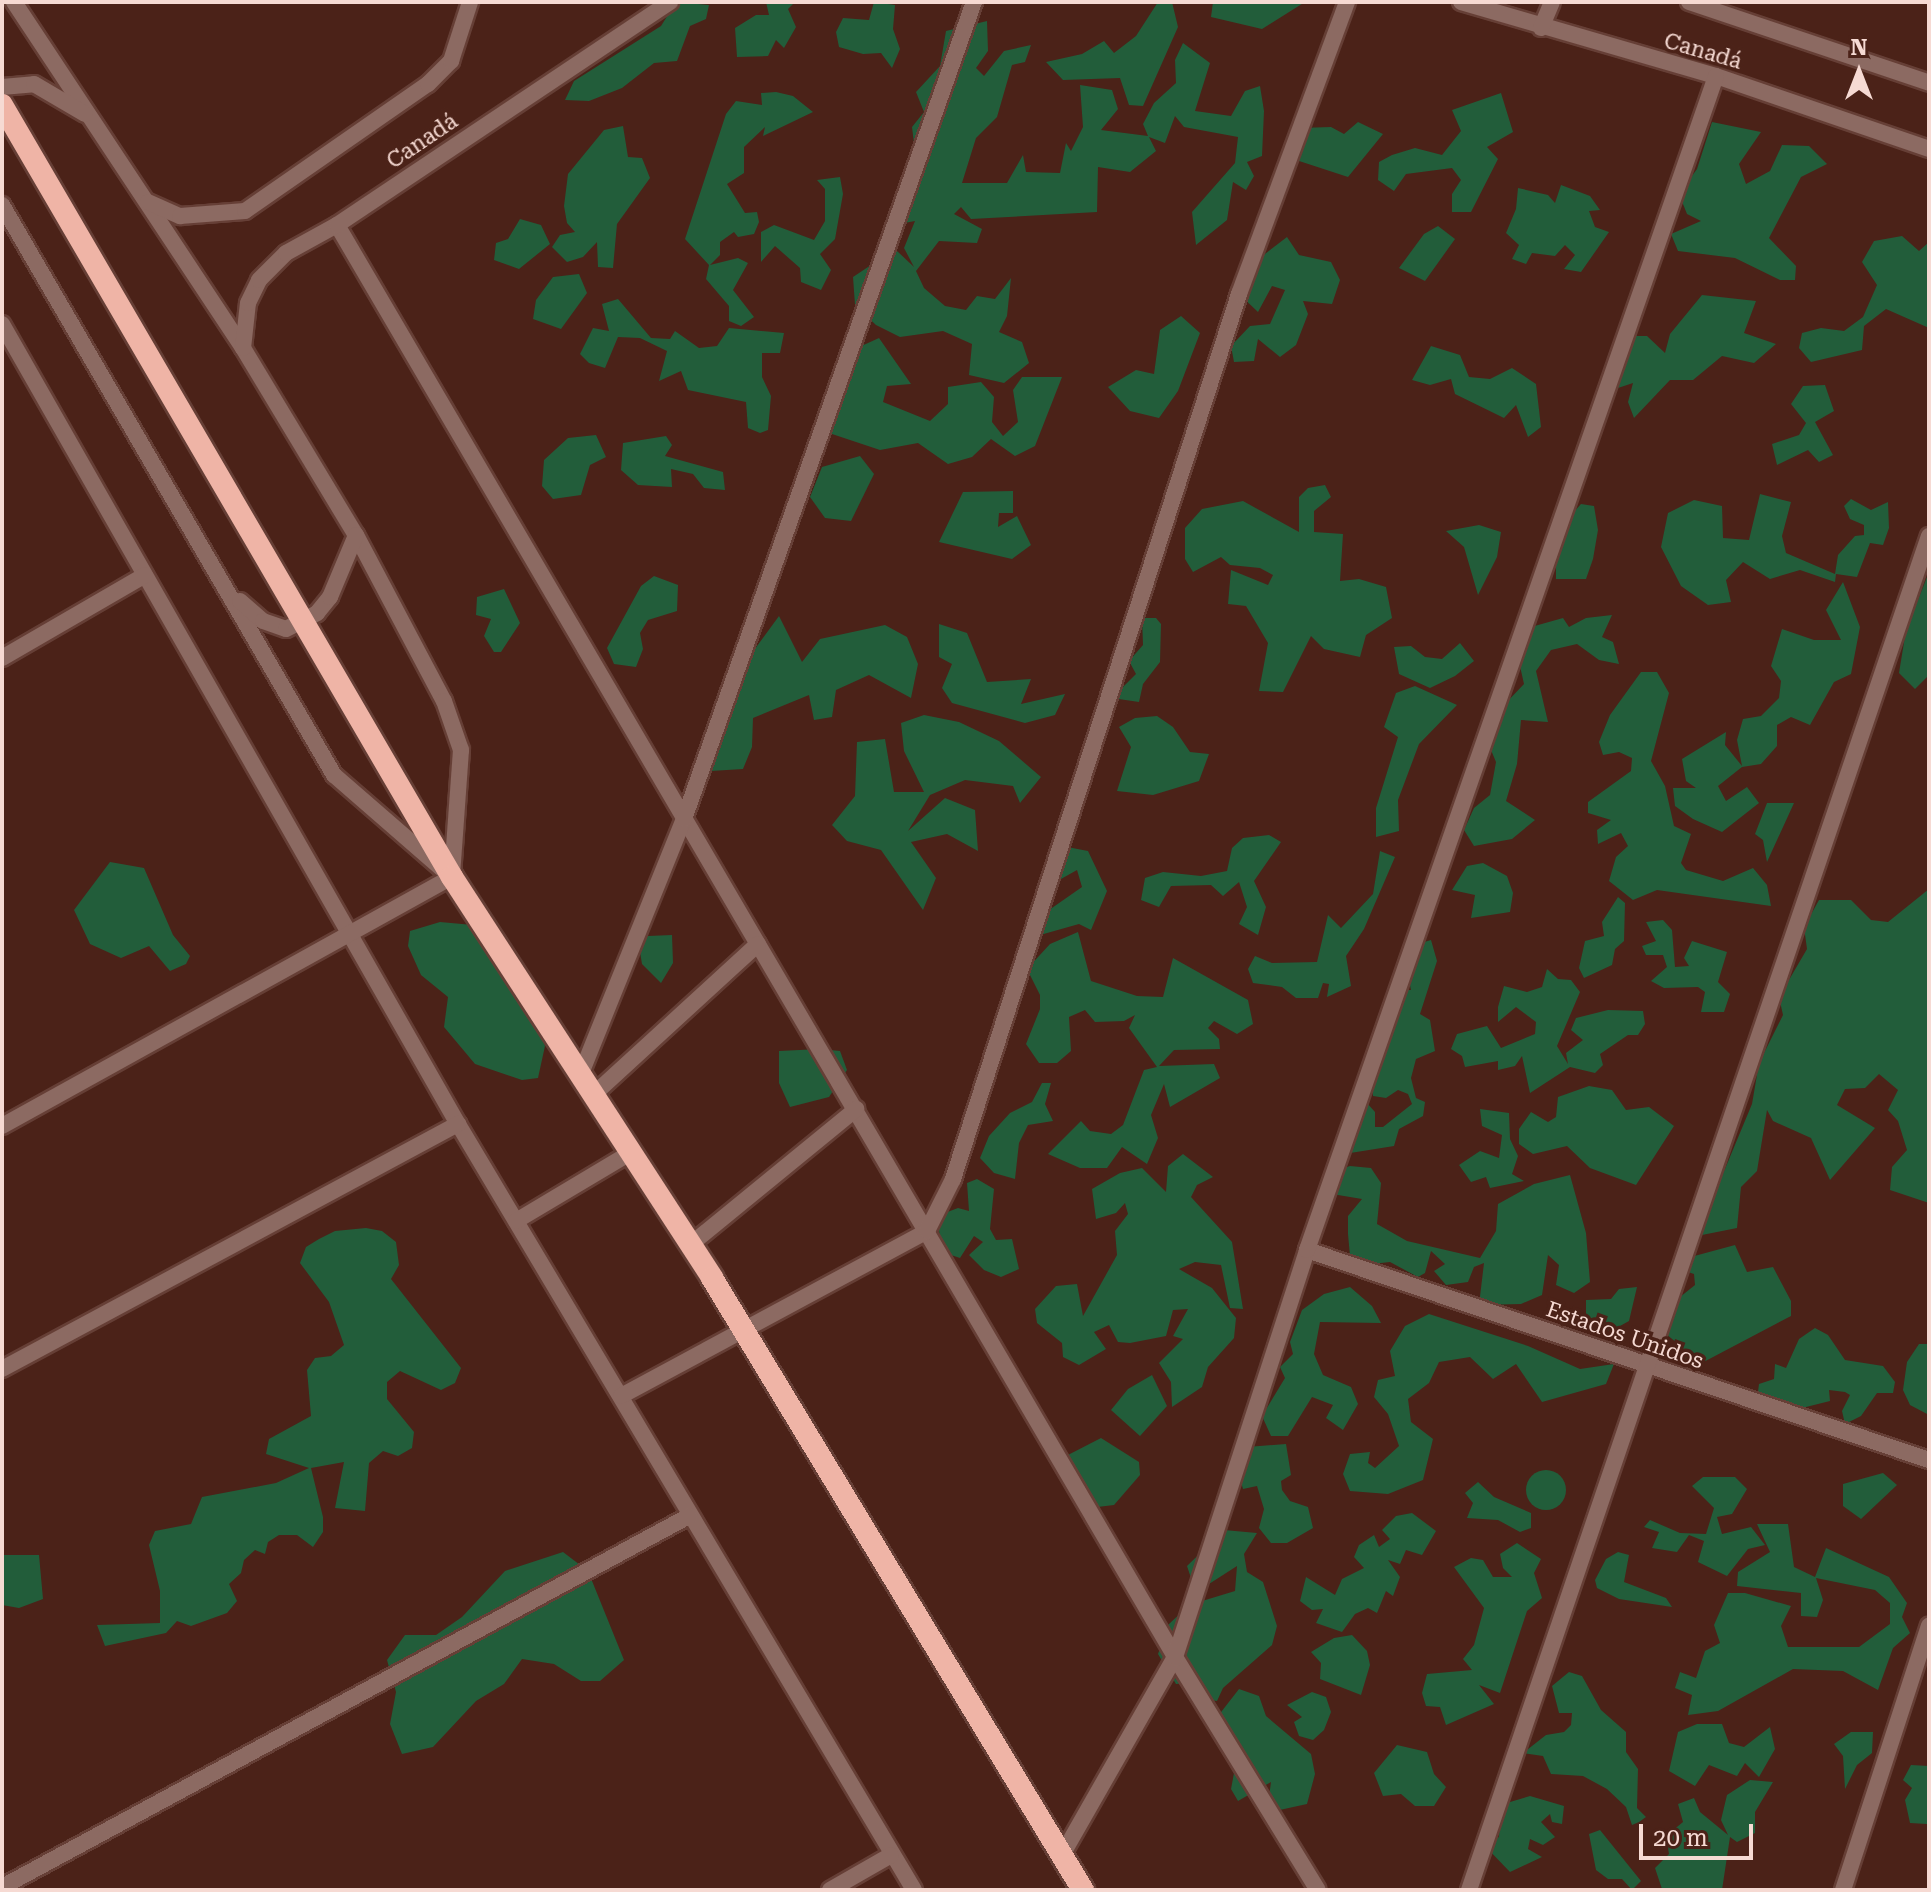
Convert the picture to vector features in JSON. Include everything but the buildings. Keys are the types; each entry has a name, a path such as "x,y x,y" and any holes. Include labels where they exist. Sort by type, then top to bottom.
{"highway":[{"path":"2,105 452,877 745,1333 1083,1890"}],"street":[{"path":"14,2 148,202 190,275 243,348 356,535 444,701 461,750 452,877"},
{"name":"Canadá","path":"148,202 180,216 245,211 428,84 451,61 470,2"},
{"name":"Canadá","path":"243,348 248,303 259,280 286,253 337,225 670,2"},
{"path":"580,1076 684,819 974,2"},
{"path":"621,1396 745,1333 927,1231 953,1179 1239,294 1347,2"},
{"name":"Canadá","path":"1461,2 1541,28 1716,76 1929,149"},
{"path":"1541,28 1552,2"},
{"name":"Canadá","path":"1689,2 1929,83"},
{"path":"1062,1855 1175,1657 1307,1250 1716,76"},
{"path":"2,87 34,84 93,120"},
{"path":"2,205 334,775 452,877"},
{"path":"337,225 1175,1657 1318,1890"},
{"path":"2,324 458,1124 914,1890"},
{"path":"218,577 263,621 286,629 303,620 330,597 356,535"},
{"path":"1469,1890 1929,536"},
{"path":"2,658 145,575"},
{"path":"2,1126 452,877"},
{"path":"592,1096 758,944"},
{"path":"690,1245 856,1109"},
{"path":"2,1369 458,1124"},
{"path":"516,1221 630,1153"},
{"name":"Estados Unidos","path":"1307,1250 1929,1460"},
{"path":"2,1887 689,1516"},
{"path":"1843,1890 1929,1626"},
{"path":"830,1890 891,1855"}],"green space":[{"path":"676,2 709,5 706,19 690,26 677,61 654,63 622,88 589,101 565,100 574,81 661,26"},
{"path":"766,2 795,2 788,9 796,27 784,48 776,40 768,56 737,57 735,28 756,15 769,15"},
{"path":"874,2 895,5 893,29 900,49 892,68 881,53 863,54 839,47 836,32 843,18 869,20"},
{"path":"1158,2 1172,2 1178,27 1143,106 1129,105 1120,78 1063,80 1046,62 1082,54 1104,41 1114,53 1136,36"},
{"path":"1213,2 1305,2 1262,29 1211,17"},
{"path":"987,21 988,51 976,68 984,76 1004,51 1031,45 1025,62 1012,65 997,117 976,138 962,183 1007,183 1023,155 1026,172 1060,173 1066,143 1071,151 1083,127 1080,85 1112,90 1118,109 1101,130 1148,136 1143,124 1154,103 1176,83 1175,60 1183,43 1210,63 1195,111 1231,116 1245,91 1260,86 1264,111 1262,156 1247,162 1254,176 1246,190 1233,182 1227,220 1196,245 1192,212 1235,163 1238,137 1184,127 1175,116 1165,143 1149,137 1156,151 1130,172 1098,167 1097,212 971,219 961,207 954,214 982,229 977,243 939,241 916,271 924,288 945,306 966,310 977,296 995,299 1011,278 1007,316 999,332 1022,342 1029,363 1004,383 969,375 972,344 943,331 900,337 876,325 855,305 853,277 896,250 914,267 904,248 915,221 894,225 916,160 912,127 924,112 916,92 940,66 946,31"},
{"path":"761,93 793,96 813,112 763,136 765,127 744,147 744,173 727,184 745,213 757,212 759,222 754,234 738,237 734,232 720,242 720,255 710,265 738,258 748,263 733,290 754,317 741,326 729,321 729,306 706,279 709,265 685,239 726,114 736,101 762,105"},
{"path":"1501,93 1513,132 1487,147 1498,159 1471,212 1452,212 1452,194 1461,180 1452,168 1406,174 1394,191 1378,180 1379,162 1392,155 1415,148 1442,155 1461,131 1452,110"},
{"path":"1358,122 1383,134 1348,177 1293,159 1299,128 1331,127 1344,134"},
{"path":"1712,122 1761,132 1739,164 1746,184 1770,171 1782,145 1809,146 1827,164 1801,177 1769,238 1796,266 1795,280 1780,280 1735,258 1678,251 1671,234 1701,221 1687,214 1679,194 1697,169"},
{"path":"623,126 628,157 642,158 650,178 617,224 613,268 598,267 597,242 583,257 567,262 552,247 560,235 575,232 567,223 564,206 568,174 604,130"},
{"path":"840,177 843,194 835,239 820,254 831,270 821,290 801,282 800,268 775,246 761,262 761,232 774,225 814,240 825,221 825,189 817,180"},
{"path":"1561,185 1590,196 1600,210 1589,211 1595,227 1609,232 1581,272 1564,269 1575,255 1565,245 1555,256 1532,253 1526,264 1512,259 1519,245 1506,233 1516,209 1518,188 1548,195 1555,203"},
{"path":"520,219 541,225 550,244 519,269 494,260 496,243 508,239"},
{"path":"1438,226 1455,239 1425,281 1399,268 1424,234"},
{"path":"1902,236 1919,251 1929,242 1929,328 1886,309 1864,326 1862,350 1811,362 1799,348 1802,333 1821,328 1844,331 1863,317 1877,285 1862,262 1874,241"},
{"path":"1287,237 1299,255 1331,262 1340,280 1332,304 1303,301 1308,314 1296,345 1280,357 1258,339 1254,361 1234,362 1231,346 1250,326 1270,324 1285,290 1272,286 1258,312 1239,294 1248,267"},
{"path":"579,274 587,293 561,329 533,319 536,300 553,277"},
{"path":"1702,295 1756,301 1744,333 1776,344 1754,363 1722,356 1693,380 1670,380 1634,418 1628,402 1633,383 1606,392 1627,336 1647,336 1665,353 1670,334"},
{"path":"618,299 651,338 670,339 675,331 699,348 717,346 729,328 784,333 780,353 762,353 762,377 771,396 768,430 760,433 748,428 746,402 688,390 681,371 659,381 667,351 640,338 618,337 605,368 589,363 580,354 593,328 609,331 602,304"},
{"path":"1181,316 1200,333 1178,391 1159,418 1130,411 1108,387 1136,370 1154,374 1160,330"},
{"path":"879,338 911,384 887,386 883,402 930,421 948,404 948,387 981,382 994,397 992,422 1003,436 1018,422 1013,390 1022,377 1062,377 1035,446 1015,456 991,439 972,457 948,464 918,443 880,450 832,434 828,402 846,353"},
{"path":"1431,346 1460,355 1469,377 1490,379 1512,368 1536,384 1541,427 1528,437 1516,405 1504,418 1455,394 1451,379 1430,385 1412,380"},
{"path":"1825,385 1834,411 1815,422 1833,455 1819,462 1808,450 1777,465 1772,444 1799,435 1806,423 1791,404 1803,386"},
{"path":"596,435 606,457 590,465 581,495 553,499 542,486 544,460 568,438"},
{"path":"666,436 672,445 665,456 723,472 725,490 704,488 693,474 671,469 672,487 638,485 621,470 623,443"},
{"path":"860,456 874,474 851,521 825,518 810,497 822,467"},
{"path":"1325,485 1331,497 1314,511 1314,532 1343,534 1340,581 1359,579 1386,587 1392,618 1366,635 1360,657 1324,649 1311,636 1283,692 1259,691 1268,643 1246,606 1228,604 1231,570 1268,585 1273,575 1260,568 1230,565 1221,557 1193,572 1185,559 1185,528 1202,509 1243,501 1299,532 1299,497 1308,488"},
{"path":"1013,491 1013,513 999,513 998,527 1017,516 1031,545 1012,559 939,542 963,492"},
{"path":"1760,494 1791,502 1782,536 1786,553 1835,574 1838,555 1855,536 1864,535 1864,525 1850,519 1844,506 1851,499 1871,510 1888,502 1889,528 1883,545 1870,543 1857,577 1836,574 1835,582 1800,570 1770,579 1743,562 1726,580 1731,602 1708,605 1681,586 1661,547 1668,513 1694,500 1722,506 1723,538 1749,540"},
{"path":"1581,504 1594,506 1598,530 1593,559 1586,579 1556,579 1556,551 1570,516"},
{"path":"1479,525 1501,532 1497,557 1478,595 1464,547 1446,531"},
{"path":"1929,572 1929,675 1915,689 1899,673 1906,630"},
{"path":"654,576 678,585 677,611 648,620 640,633 643,649 636,667 614,664 607,648 641,586"},
{"path":"1843,582 1860,627 1851,674 1834,682 1810,725 1791,717 1777,725 1777,746 1761,764 1742,767 1718,786 1726,801 1747,787 1759,803 1722,832 1693,819 1675,806 1673,788 1696,788 1686,781 1682,759 1726,732 1725,745 1742,766 1737,740 1743,719 1761,716 1779,698 1781,681 1771,666 1782,629 1814,640 1841,640 1826,610"},
{"path":"504,589 520,623 501,652 494,652 484,636 491,619 476,615 477,597"},
{"path":"1612,615 1602,637 1613,642 1619,664 1599,660 1577,644 1551,650 1536,671 1548,722 1521,720 1517,764 1506,801 1535,820 1512,839 1474,846 1464,830 1474,808 1490,795 1496,762 1486,738 1503,706 1524,684 1515,644 1520,630 1563,618 1569,627 1586,618"},
{"path":"779,616 802,662 820,639 885,625 907,637 918,664 911,698 869,675 836,690 832,717 814,720 809,695 753,718 752,747 743,769 711,771 710,741 718,699"},
{"path":"1142,618 1156,618 1161,624 1160,662 1143,684 1139,702 1112,698 1136,674 1129,661 1143,645"},
{"path":"939,624 967,633 987,682 1031,679 1021,704 1065,694 1055,715 1025,723 952,703 942,688 952,664 939,657"},
{"path":"1460,643 1474,661 1455,676 1430,688 1399,674 1394,647 1411,646 1425,657 1442,659"},
{"path":"1641,672 1657,672 1669,693 1651,761 1665,786 1674,826 1691,834 1681,863 1686,870 1723,881 1753,868 1767,885 1771,906 1657,890 1633,900 1609,881 1616,857 1628,846 1621,833 1598,844 1597,830 1611,820 1588,813 1588,802 1631,771 1632,758 1619,752 1603,755 1599,742 1610,715"},
{"path":"1415,686 1457,705 1419,744 1398,800 1399,831 1376,837 1376,808 1398,737 1384,727 1396,693"},
{"path":"924,715 959,722 999,741 1041,777 1020,803 1013,786 965,780 930,795 908,831 945,798 975,810 978,851 947,834 911,842 936,878 923,910 881,850 847,841 832,825 855,796 857,742 885,739 894,792 924,792 904,751 901,723"},
{"path":"1157,716 1173,727 1190,752 1209,754 1199,781 1153,795 1117,791 1131,747 1119,727 1135,718"},
{"path":"1767,803 1794,803 1767,862 1763,840 1755,834"},
{"path":"1269,835 1281,842 1254,881 1266,907 1258,935 1239,924 1247,907 1239,882 1223,896 1211,885 1171,886 1159,907 1141,900 1145,878 1163,872 1201,876 1227,871 1232,848 1243,838"},
{"path":"1062,846 1088,851 1107,891 1091,930 1079,924 1033,937 1039,917 1082,887 1077,870 1061,879 1048,873"},
{"path":"1380,851 1395,857 1364,929 1346,956 1351,986 1327,997 1329,984 1323,983 1318,998 1296,998 1282,987 1253,983 1248,969 1255,956 1272,963 1317,962 1328,915 1341,928 1373,894"},
{"path":"110,862 144,868 173,935 190,956 186,964 170,971 149,946 121,958 90,944 74,910"},
{"path":"1483,863 1507,876 1513,893 1510,912 1471,918 1475,895 1452,890 1467,866"},
{"path":"1929,889 1929,1203 1890,1190 1892,1167 1907,1150 1898,1121 1888,1110 1898,1090 1879,1074 1865,1088 1845,1089 1837,1105 1875,1128 1830,1180 1811,1138 1773,1121 1767,1110 1757,1171 1741,1187 1737,1228 1697,1236 1752,1104 1759,1063 1783,1015 1779,997 1807,949 1804,927 1819,900 1851,900 1871,920 1888,922"},
{"path":"1618,897 1625,903 1624,941 1615,949 1612,965 1584,978 1579,968 1585,941 1604,936 1602,922"},
{"path":"1663,920 1672,930 1675,967 1689,966 1684,958 1692,941 1727,952 1718,982 1730,994 1724,1012 1701,1012 1705,992 1698,987 1664,988 1651,981 1667,967 1663,955 1646,955 1642,946 1656,941 1646,922"},
{"path":"440,922 473,925 484,936 487,954 541,1028 545,1046 538,1078 522,1080 475,1064 444,1027 448,997 421,975 408,946 410,931"},
{"path":"1078,932 1091,981 1137,996 1163,997 1173,958 1248,1000 1253,1024 1237,1034 1214,1021 1208,1028 1219,1039 1220,1049 1174,1050 1159,1066 1214,1064 1220,1078 1170,1107 1164,1084 1151,1115 1158,1138 1147,1164 1122,1147 1107,1168 1080,1168 1048,1154 1081,1121 1090,1131 1111,1134 1123,1125 1144,1070 1157,1067 1129,1028 1135,1015 1124,1021 1095,1022 1085,1010 1069,1017 1071,1051 1057,1063 1039,1063 1026,1044 1040,1009 1040,995 1027,969 1050,944"},
{"path":"672,935 673,963 661,983 642,964 639,946 648,936"},
{"path":"1431,940 1437,961 1420,1014 1430,1020 1435,1051 1416,1059 1411,1078 1416,1098 1425,1102 1423,1116 1399,1129 1394,1146 1344,1154 1366,1102 1375,1112 1375,1127 1383,1127 1412,1104 1408,1094 1398,1090 1386,1098 1373,1096 1371,1068 1400,990 1411,990 1408,976 1418,944"},
{"path":"1547,969 1558,979 1571,980 1580,992 1557,1046 1568,1064 1566,1053 1583,1040 1571,1030 1576,1018 1608,1010 1643,1011 1645,1024 1638,1035 1628,1035 1600,1054 1603,1065 1595,1073 1570,1067 1530,1093 1522,1056 1515,1066 1498,1070 1498,1061 1465,1067 1462,1056 1451,1049 1457,1034 1487,1026 1501,1048 1535,1034 1536,1022 1516,1007 1498,1022 1498,1007 1504,986 1527,992 1542,987"},
{"path":"779,1051 840,1051 847,1070 829,1097 790,1107 779,1083"},
{"path":"1042,1083 1051,1083 1045,1104 1053,1121 1028,1125 1019,1143 1015,1179 994,1173 980,1158 989,1136 1010,1113 1032,1102"},
{"path":"1589,1086 1612,1090 1626,1110 1649,1107 1674,1126 1636,1185 1590,1168 1567,1146 1533,1154 1519,1144 1519,1129 1531,1112 1548,1122 1556,1117 1558,1097"},
{"path":"1480,1109 1509,1113 1510,1139 1518,1156 1512,1174 1524,1181 1490,1188 1486,1177 1471,1182 1459,1165 1480,1151 1499,1158 1502,1135 1482,1126"},
{"path":"1183,1154 1213,1177 1197,1185 1191,1197 1232,1242 1243,1309 1230,1308 1221,1265 1195,1262 1179,1269 1212,1288 1236,1318 1234,1338 1208,1367 1202,1387 1172,1407 1171,1382 1159,1363 1183,1339 1173,1336 1188,1309 1173,1310 1166,1336 1130,1343 1118,1342 1109,1325 1094,1332 1106,1349 1079,1365 1063,1357 1062,1343 1037,1323 1035,1309 1056,1286 1077,1284 1083,1316 1117,1255 1115,1231 1128,1214 1125,1203 1116,1213 1096,1219 1092,1189 1120,1173 1142,1168 1166,1192 1168,1166"},
{"path":"1350,1166 1371,1168 1381,1183 1377,1224 1407,1241 1480,1258 1496,1231 1498,1204 1534,1184 1570,1175 1586,1233 1590,1282 1574,1293 1556,1285 1559,1265 1548,1255 1542,1295 1521,1304 1479,1305 1484,1263 1474,1267 1468,1282 1446,1285 1434,1271 1445,1264 1431,1251 1425,1273 1418,1277 1390,1262 1363,1265 1350,1256 1348,1234 1348,1216 1362,1199 1332,1194 1338,1170"},
{"path":"977,1179 994,1189 990,1229 996,1240 1012,1239 1019,1269 1001,1277 984,1270 969,1255 983,1242 974,1236 960,1258 951,1255 940,1238 937,1216 958,1208 969,1211 967,1183"},
{"path":"366,1228 382,1231 396,1242 399,1265 391,1279 461,1368 455,1383 441,1390 400,1371 387,1382 387,1399 414,1432 412,1448 398,1456 383,1451 369,1463 365,1511 335,1508 344,1462 311,1468 323,1517 323,1532 313,1547 297,1535 279,1535 268,1542 265,1554 255,1550 244,1560 241,1573 229,1584 237,1601 227,1613 191,1626 177,1621 166,1633 105,1646 97,1625 160,1623 160,1591 149,1545 155,1531 191,1524 202,1497 276,1483 309,1468 266,1454 269,1439 311,1416 307,1370 315,1358 331,1356 344,1345 329,1302 300,1263 306,1247 319,1239 335,1231"},
{"path":"1735,1245 1747,1272 1773,1267 1791,1301 1791,1316 1696,1366 1676,1357 1682,1347 1666,1334 1675,1301 1695,1285 1694,1274 1685,1271 1687,1258"},
{"path":"1350,1287 1372,1306 1381,1323 1320,1322 1314,1354 1323,1375 1351,1387 1358,1404 1343,1430 1326,1418 1333,1405 1312,1397 1288,1436 1271,1436 1262,1416 1285,1378 1280,1367 1293,1354 1290,1342 1302,1310 1324,1294"},
{"path":"1637,1287 1629,1321 1611,1331 1586,1333 1586,1300 1611,1299 1619,1289"},
{"path":"1429,1314 1528,1346 1580,1369 1614,1364 1606,1384 1542,1402 1516,1364 1493,1379 1470,1357 1439,1362 1429,1383 1408,1399 1411,1422 1433,1439 1423,1480 1388,1494 1350,1491 1343,1474 1350,1454 1370,1452 1368,1463 1375,1468 1399,1446 1388,1414 1374,1397 1378,1380 1395,1376 1390,1351 1405,1326"},
{"path":"1815,1328 1828,1335 1845,1360 1883,1366 1895,1382 1893,1393 1877,1393 1861,1416 1845,1424 1842,1411 1850,1395 1845,1392 1829,1390 1830,1401 1802,1408 1757,1399 1759,1384 1774,1379 1775,1364 1786,1368 1799,1339"},
{"path":"1919,1344 1929,1344 1929,1415 1910,1405 1903,1390 1907,1362"},
{"path":"1152,1375 1167,1406 1140,1436 1111,1410 1128,1389"},
{"path":"1101,1438 1139,1462 1140,1475 1114,1505 1081,1509 1063,1482 1066,1456"},
{"path":"1286,1444 1291,1475 1281,1481 1282,1490 1290,1501 1308,1507 1313,1528 1287,1543 1271,1543 1259,1528 1264,1509 1257,1486 1243,1489 1236,1464 1247,1447"},
{"path":"1546,1470 1560,1476 1566,1490 1560,1504 1546,1510 1532,1504 1526,1490 1532,1476"},
{"path":"1883,1473 1897,1485 1861,1519 1843,1506 1843,1484"},
{"path":"1703,1477 1735,1477 1747,1489 1732,1514 1717,1517 1722,1534 1751,1527 1765,1545 1748,1549 1727,1576 1698,1562 1704,1541 1689,1535 1677,1552 1652,1548 1659,1532 1644,1527 1650,1520 1680,1533 1706,1534 1714,1508 1692,1486"},
{"path":"1478,1482 1494,1497 1531,1513 1531,1528 1520,1532 1498,1520 1467,1518 1473,1503 1465,1493"},
{"path":"1412,1513 1436,1531 1422,1555 1406,1550 1400,1564 1388,1560 1400,1577 1393,1596 1386,1591 1377,1613 1368,1608 1355,1614 1342,1632 1316,1623 1323,1609 1312,1610 1300,1601 1306,1577 1335,1595 1342,1579 1364,1568 1354,1557 1359,1545 1374,1535 1379,1547 1390,1539 1382,1530 1396,1516"},
{"path":"1757,1524 1788,1524 1794,1567 1815,1577 1826,1548 1889,1577 1907,1603 1902,1617 1910,1633 1893,1648 1878,1690 1843,1671 1793,1669 1718,1711 1688,1715 1692,1695 1675,1688 1680,1672 1696,1678 1705,1651 1720,1643 1714,1625 1728,1593 1745,1593 1791,1606 1781,1626 1788,1647 1859,1647 1890,1624 1890,1603 1875,1590 1816,1578 1823,1600 1817,1617 1801,1616 1801,1593 1737,1586 1738,1572 1770,1552"},
{"path":"1224,1530 1257,1533 1244,1554 1247,1572 1263,1582 1277,1626 1272,1645 1223,1688 1217,1701 1196,1698 1191,1683 1176,1684 1158,1654 1168,1625 1189,1605 1235,1591 1237,1566 1209,1584 1193,1584 1187,1566"},
{"path":"1517,1543 1541,1559 1534,1573 1542,1598 1527,1611 1500,1693 1479,1685 1494,1704 1446,1725 1440,1707 1426,1706 1422,1693 1427,1674 1472,1670 1463,1659 1474,1645 1484,1608 1454,1567 1471,1558 1483,1560 1493,1577 1512,1577 1503,1568 1500,1554"},
{"path":"563,1552 588,1571 624,1660 600,1681 581,1681 554,1664 522,1659 504,1684 476,1701 433,1747 402,1754 390,1724 396,1692 387,1660 405,1635 436,1635 462,1617 505,1571"},
{"path":"1618,1552 1629,1555 1624,1582 1666,1598 1672,1607 1619,1599 1597,1588 1595,1580 1606,1559"},
{"path":"2,1555 39,1555 43,1599 19,1608 2,1605"},
{"path":"1352,1635 1367,1651 1370,1665 1361,1695 1320,1679 1321,1663 1311,1652 1334,1638"},
{"path":"1569,1672 1582,1676 1601,1710 1626,1732 1626,1752 1638,1769 1637,1808 1646,1817 1639,1822 1632,1825 1626,1807 1607,1789 1583,1776 1551,1774 1543,1756 1523,1753 1546,1735 1564,1732 1571,1725 1572,1713 1559,1713 1552,1686"},
{"path":"1239,1689 1259,1696 1266,1716 1311,1754 1315,1774 1307,1804 1275,1811 1269,1797 1271,1782 1238,1801 1231,1789 1234,1773 1211,1725"},
{"path":"1312,1692 1326,1697 1331,1712 1324,1730 1313,1740 1299,1736 1294,1722 1302,1717 1287,1705"},
{"path":"1697,1724 1722,1724 1729,1743 1744,1747 1770,1727 1775,1749 1759,1777 1745,1763 1737,1776 1709,1765 1695,1786 1669,1771 1678,1732"},
{"path":"1851,1732 1873,1732 1872,1753 1857,1765 1845,1789 1843,1756 1834,1744"},
{"path":"1397,1745 1427,1752 1434,1774 1446,1787 1434,1806 1415,1806 1401,1794 1383,1796 1374,1773"},
{"path":"1911,1765 1929,1766 1927,1824 1910,1823 1905,1800 1912,1788 1903,1780"},
{"path":"1750,1780 1773,1782 1755,1812 1755,1833 1737,1842 1730,1837 1722,1890 1662,1889 1655,1868 1669,1854 1666,1836 1683,1822 1678,1804 1694,1798 1700,1812 1728,1835 1721,1820 1727,1795"},
{"path":"1530,1796 1564,1806 1562,1824 1552,1822 1550,1814 1541,1822 1555,1837 1543,1845 1530,1839 1528,1849 1542,1857 1510,1872 1483,1844 1499,1837 1500,1805"},
{"path":"1600,1830 1641,1881 1632,1890 1622,1879 1608,1879 1596,1870 1589,1834"}]}
